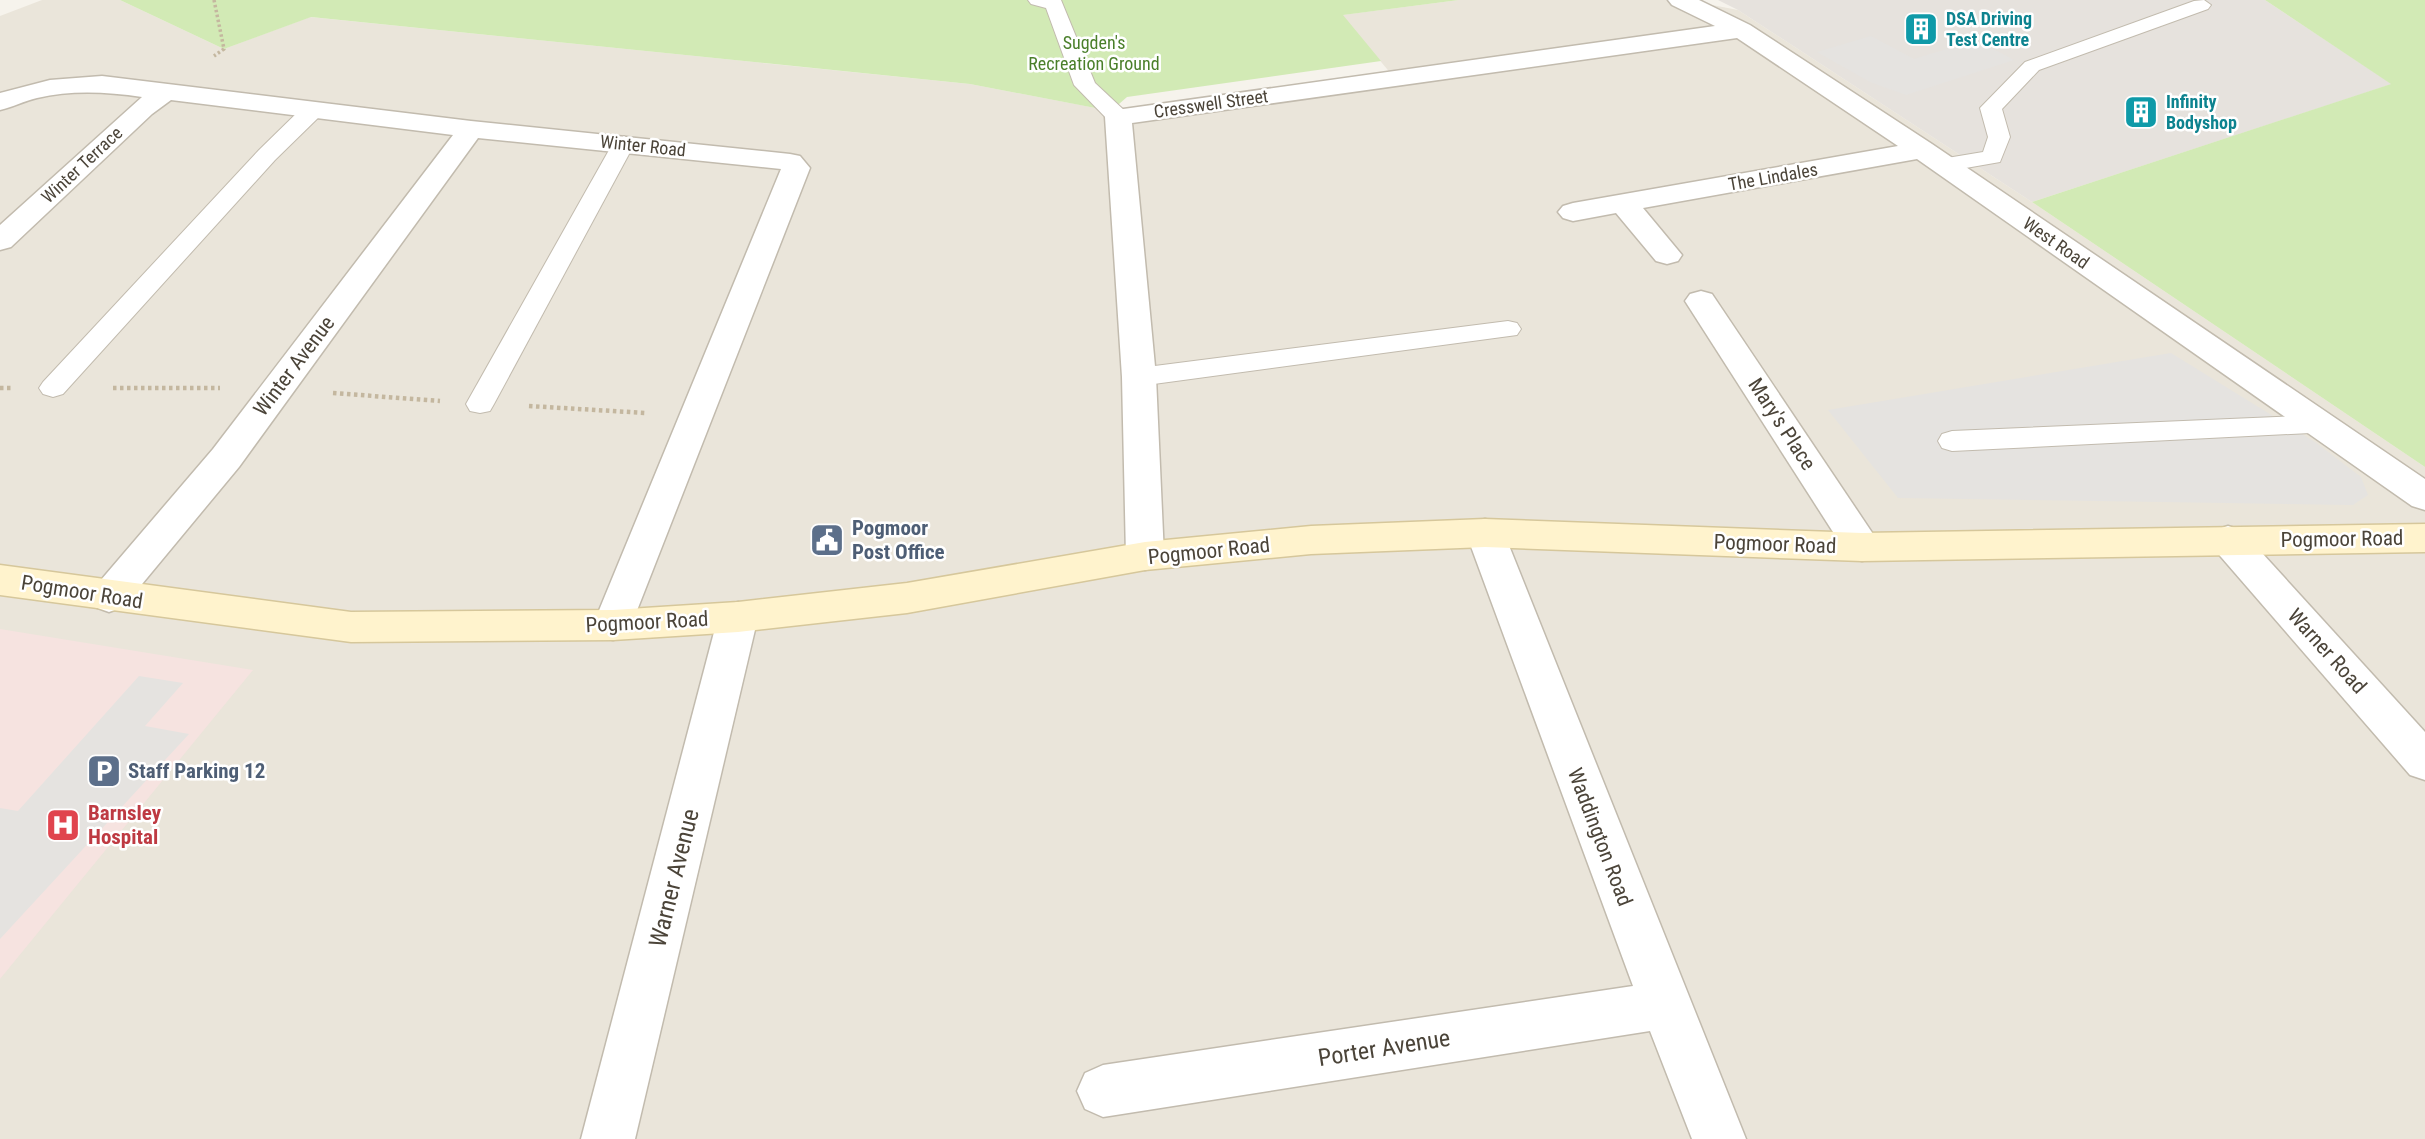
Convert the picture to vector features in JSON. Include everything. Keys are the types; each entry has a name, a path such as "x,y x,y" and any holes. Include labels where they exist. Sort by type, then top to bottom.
{"street":[{"name":"West Road","path":"1680,0 1741,30 1932,157 2425,497"},
{"name":"Cresswell Street","path":"1118,117 1741,30"},
{"name":"Winter Road","path":"0,102 16,95 73,84 790,162 796,168 613,625"},
{"name":"Winter Terrace","path":"0,241 143,108 165,92"},
{"path":"1118,117 1139,377 1145,556"},
{"name":"Winter Avenue","path":"109,597 226,458 471,129"},
{"name":"The Lindales","path":"1573,212 1932,157"},
{"path":"1623,203 1667,255"},
{"name":"Mary's Place","path":"1701,301 1862,547"},
{"name":"Pogmoor Road","path":"0,580 109,597 351,627 613,625 738,617 907,598 1145,556 1311,540 1485,533 1862,547 2425,538"},
{"name":"Waddington Road","path":"1485,533 1665,1005 1719,1139"},
{"name":"Warner Road","path":"2228,540 2425,762"},
{"name":"Warner Avenue","path":"608,1139 738,617"},
{"name":"Porter Avenue","path":"1103,1091 1665,1005"}],"lane":[{"path":"1038,0 1054,4 1084,85 1118,117"},
{"path":"1932,157 1992,156 1999,137 1990,108 2032,66 2201,5"},
{"path":"53,388 267,155 312,111"},
{"path":"480,404 624,144"},
{"path":"1139,377 1508,329"},
{"path":"1952,442 2320,425"}],"path":[{"path":"165,92 224,49 214,0"},
{"path":"0,388 277,388 480,404 696,415"}],"shaded area":[{"path":"42,0 120,0 224,49 310,17 970,84 1159,120 1397,81 1342,15 1459,0 1686,0 1738,10 2032,202 2425,467 2425,1139 0,1139 0,16"},
{"path":"1718,0 2265,0 2392,84 2032,202 1738,10"},
{"path":"1871,36 1914,59 1976,40 2014,60 1906,95 1870,82 1817,52"},
{"path":"2171,353 2315,442 2361,477 2368,495 2353,505 1898,498 1828,410"},
{"name":"Barnsley Hospital","path":"0,629 253,670 0,979"},
{"name":"Staff Parking 12","path":"139,676 183,683 145,726 189,734 0,939 0,808 18,811"}],"green space":[{"name":"Sugden's Recreation Ground","path":"120,0 1459,0 1343,15 1381,61 1127,97 1111,111 970,84 311,17 224,49"},
{"path":"2265,0 2425,0 2425,467 2032,202 2391,84"}],"place":[{"name":"DSA Driving Test Centre","path":"1921,29"},
{"name":"Infinity Bodyshop","path":"2141,112"},
{"name":"Pogmoor Post Office","path":"827,540"},
{"name":"Staff Parking 12","path":"104,771"},
{"name":"Barnsley Hospital","path":"63,825"}]}
